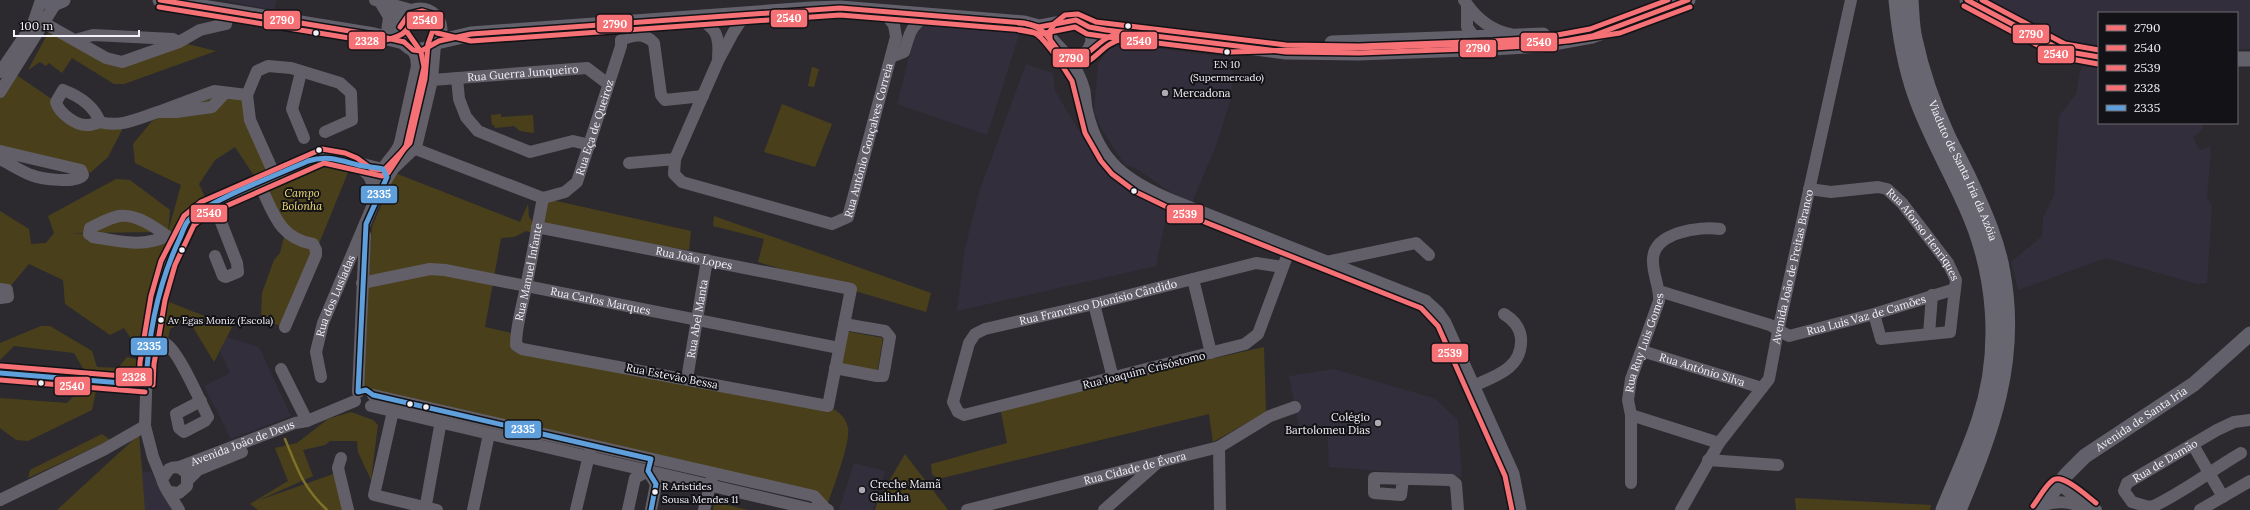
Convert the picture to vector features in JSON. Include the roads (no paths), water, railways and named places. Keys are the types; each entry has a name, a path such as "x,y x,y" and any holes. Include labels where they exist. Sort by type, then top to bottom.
{"highway":[{"name":"Viaduto de Santa Iria da Azóia","path":"1897,0 1901,42 1916,95 1968,208 1986,261 2000,342"},
{"name":"Viaduto de Santa Iria da Azóia","path":"1910,0 1914,38 1929,91 1994,243 2002,273 2007,314 2000,342"},
{"path":"1944,510 1981,420 2000,342"},
{"path":"1958,510 1986,442 1997,407 2004,372 2000,342"}],"main road":[{"path":"160,0 227,10 391,29 408,45 424,50 436,43 471,34 825,8 1024,23 1039,27 1066,22 1081,22 1089,27 1124,32 1286,52 1322,53 1456,50 1569,42 1618,26 1688,0"},
{"path":"1967,0 2063,51 2098,57"},
{"path":"391,29 408,14 415,11 426,11 432,14 440,27 440,34 436,43"},
{"path":"1066,22 1057,33 1056,41 1062,53 1076,58 1111,34 1124,32"},
{"path":"1231,45 1568,34 1618,26"},
{"path":"440,27 471,34"},
{"path":"1039,27 1062,53 1077,74 1083,90 1086,112 1091,129 1110,162 1122,175 1141,189 1326,262 1348,267 1425,302 1437,313 1444,323 1512,474 1519,510"},
{"path":"1083,90 1086,82 1093,36 1089,27"},
{"path":"391,29 408,45"},
{"path":"2238,59 2250,59"},
{"name":"Avenida de Santa Iria","path":"2039,509 2073,467 2097,447 2194,384 2250,334"}],"street":[{"name":"Avenida João de Freitas Branco","path":"1681,510 1719,443 1769,379 1778,331 1851,0"},
{"path":"4,69 44,23 51,1"},
{"path":"0,92 4,69 33,24 51,1"},
{"path":"377,1 415,11"},
{"path":"377,1 389,17 391,29"},
{"path":"377,1 397,15 391,29"},
{"path":"1468,9 1492,28 1517,36"},
{"path":"1456,50 1469,43 1476,30 1468,9"},
{"path":"1446,38 1459,32 1468,9"},
{"path":"44,23 106,58 122,62 179,42 200,30 226,24 227,10"},
{"name":"Rua António Gonçalves Correia","path":"675,158 674,174 682,182 832,224 848,217 891,57 896,31 891,19 883,12"},
{"path":"629,163 675,158 718,61 740,22 752,13"},
{"path":"891,57 904,52 911,30 918,21 929,15"},
{"path":"696,18 709,24 714,30 719,45 718,61"},
{"path":"75,40 93,35 173,39 179,42"},
{"name":"Rua Eça de Queiroz","path":"543,198 565,192 577,182 621,46 621,40 632,35 644,35 654,43 661,96 665,100 703,96"},
{"path":"1473,37 1484,46 1493,48"},
{"path":"179,510 182,492 187,486 188,479 185,472 170,472 153,456 145,426 146,385 151,339 158,298 168,263 188,221 214,204 322,156 339,158 381,172 393,169 416,147 432,80 436,43"},
{"path":"381,172 399,148 417,66 416,57 408,45"},
{"path":"275,176 250,120 247,94 257,71 268,66 291,68 340,82 351,93 352,120 325,132"},
{"name":"Rua Guerra Junqueiro","path":"432,80 587,68 608,84"},
{"path":"301,72 292,109 304,138"},
{"path":"457,78 459,99 466,117 478,131 530,152 573,141 590,145"},
{"path":"100,122 109,125 123,123 158,112 214,91 247,94"},
{"path":"400,143 416,147 543,198"},
{"path":"0,150 81,170 83,175 79,179 69,181 32,175 0,159"},
{"name":"Rua dos Lusíadas","path":"321,377 316,352 323,323 366,224 377,195 381,172"},
{"path":"259,183 285,233 303,242 313,244 316,250 316,254 285,327"},
{"name":"Rua Afonso Henriques","path":"1809,189 1831,192 1878,187 1887,189 1902,203 1948,263 1956,280 1955,289"},
{"name":"Rua Manuel Infante","path":"516,345 516,334 543,198"},
{"path":"214,204 237,263 238,272 226,277 223,276 215,256"},
{"path":"167,236 147,243 129,243 93,237 89,234 90,228 119,216 136,217 167,236 177,243"},
{"path":"366,224 362,283 357,397 358,406 363,409 372,401"},
{"name":"Rua João Lopes","path":"537,227 851,289 844,324"},
{"name":"Rua Ruy Luis Gomes","path":"1631,483 1631,415 1628,400 1631,379 1659,301 1659,291 1653,258 1657,246 1672,236 1687,230 1706,227 1720,229"},
{"path":"1348,267 1360,255 1416,244 1429,254"},
{"path":"1283,267 1290,248"},
{"path":"1348,267 1360,266 1360,255"},
{"name":"Rua Abel Manta","path":"687,379 707,260"},
{"name":"Rua Francisco Dionísio Cândido","path":"958,412 952,402 969,343 975,334 991,327 1094,304 1256,263 1283,267"},
{"name":"Rua Joaquim Crisóstomo","path":"958,412 964,415 1245,344 1258,334 1283,267"},
{"name":"Rua Carlos Marques","path":"362,283 430,269 696,319 839,348"},
{"path":"1193,279 1211,353"},
{"path":"0,289 7,290 8,297 0,298"},
{"path":"1874,314 1881,339 1950,332 1955,289"},
{"name":"Rua Luis Vaz de Camões","path":"1659,291 1770,325 1789,336 1874,314 1955,289"},
{"path":"1929,334 1932,295"},
{"path":"1094,304 1113,378"},
{"path":"1473,386 1506,371 1517,361 1521,348 1520,333 1513,320 1504,314"},
{"path":"844,324 885,332 890,337 883,376 835,368 839,348 844,324"},
{"path":"151,339 167,344 174,352 201,401"},
{"name":"Rua Estevão Bessa","path":"516,345 522,349 828,406 835,368"},
{"name":"Rua António Silva","path":"1642,351 1762,388"},
{"path":"281,369 307,421"},
{"path":"0,373 146,385"},
{"path":"357,397 366,390 372,401 393,411 442,417 489,434 648,471 712,479 814,496 826,510"},
{"name":"Avenida João de Deus","path":"170,472 295,423 307,421 357,397"},
{"path":"372,401 442,417 591,445 651,459 712,479 776,505 826,510"},
{"name":"Rua Cidade de Évora","path":"968,510 1219,447 1270,416 1295,407"},
{"path":"393,411 374,495 425,509 436,510"},
{"path":"1631,415 1719,443"},
{"path":"425,509 442,417"},
{"name":"Rua de Damão","path":"2241,453 2216,468 2210,474 2154,506 2149,507 2129,500 2124,490 2127,483 2234,422 2250,420"},
{"name":"Avenida João de Deus","path":"188,479 198,470 298,430 307,421"},
{"path":"0,500 105,449 145,426"},
{"path":"472,510 489,434"},
{"path":"576,510 591,445"},
{"path":"2193,445 2223,497"},
{"path":"1219,447 1220,510"},
{"path":"341,458 338,468 348,510"},
{"path":"651,459 648,471 656,484 651,510"},
{"path":"1708,460 1778,465"},
{"path":"1104,510 1157,463"},
{"path":"2073,467 2072,484 2075,501"},
{"path":"628,510 635,478 648,471"},
{"path":"170,472 164,486 179,510"},
{"path":"704,510 712,479"},
{"path":"1403,479 1456,481 1458,510"},
{"path":"2200,510 2250,481"},
{"path":"2057,486 2062,495 2094,509"},
{"path":"169,492 176,494 182,492"},
{"path":"2039,509 2056,502 2075,501"}],"waterway":[{"path":"285,439 306,486 327,510"}],"place":[{"name":"EN 10 (Supermercado)","path":"1227,52"},
{"name":"Mercadona","path":"1165,93"},
{"name":"Av Egas Moniz (Escola)","path":"161,320"},
{"name":"Colégio Bartolomeu Dias","path":"1378,423"},
{"name":"Creche Mamã Galinha","path":"862,490"},
{"name":"R Aristides Sousa Mendes 11","path":"655,492"}],"park label":[{"name":"Campo Bolonha","path":"302,199"}]}
